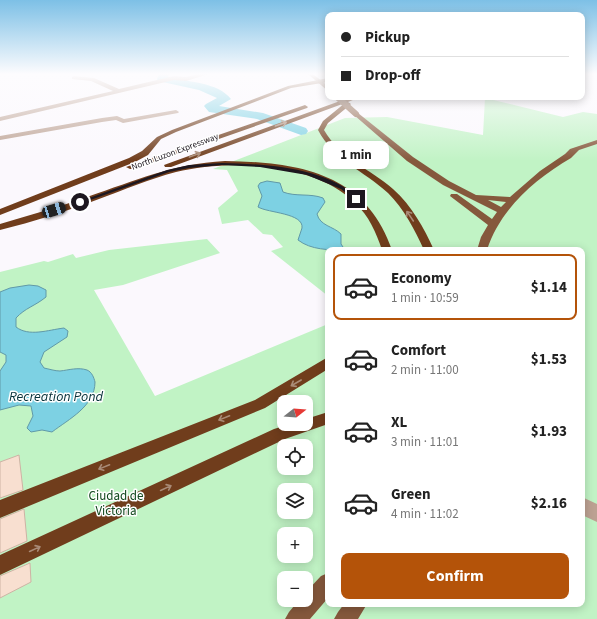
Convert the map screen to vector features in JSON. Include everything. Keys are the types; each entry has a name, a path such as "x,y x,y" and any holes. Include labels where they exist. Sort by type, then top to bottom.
{"highway":[{"path":"0,212 132,160 145,152 159,138 248,103"},
{"name":"North Luzon Expressway","path":"0,226 341,103"},
{"path":"349,103 325,122 322,130 324,137 366,174 390,191 416,226 427,247"},
{"name":"North Luzon Expressway","path":"0,212 311,105"},
{"path":"0,226 80,202 168,171 213,164 260,165 308,174 342,188 370,213 380,229 386,247"},
{"path":"0,509 260,404 325,364"},
{"path":"0,565 280,434 325,419"}],"main road":[{"path":"340,103 356,114 410,159 417,170 436,185 500,213"},
{"path":"483,247 500,213 512,200 548,170 568,156 569,153 597,142"},
{"path":"568,156 597,148"},
{"path":"458,194 512,200"},
{"path":"458,194 493,225"},
{"path":"296,619 325,586"},
{"path":"345,619 355,607"}],"street":[{"path":"0,119 68,103"},
{"path":"0,138 102,120 116,118 122,121 176,112"},
{"path":"585,507 597,513"}],"green space":[{"name":"Ciudad de Victoria","path":"485,103 505,103 563,117 583,112 597,114 597,619 0,619 0,272 44,261 48,262 73,254 76,258 109,250 207,239 220,253 123,285 94,290 155,396 325,325 325,607 585,607 585,247 325,247 325,294 271,251 283,247 272,235 263,234 248,220 222,224 218,208 238,191 227,170 213,169 345,118 387,117 483,135"}],"water":[{"path":"267,181 280,183 283,192 323,198 325,202 317,214 321,221 341,234 341,244 343,247 325,247 325,249 320,249 309,246 298,240 302,228 301,223 297,219 292,216 258,207 262,196 258,186 260,183"},
{"name":"Recreation Pond","path":"29,285 38,286 46,290 46,297 16,318 16,327 27,332 64,328 68,331 67,337 44,352 40,362 44,368 56,371 77,369 87,370 95,382 94,391 86,405 73,417 52,432 42,430 31,432 27,428 33,416 31,406 19,405 0,410 0,371 6,362 6,355 0,352 0,292 10,288"}],"building":[{"path":"19,455 23,490 0,498 0,462"},
{"path":"24,509 27,541 0,553 0,519"},
{"path":"30,563 31,582 0,598 0,576"}],"waterway":[{"path":"217,103 210,106 213,109 259,116 301,131"}],"route":[{"path":"80,202 168,171 213,164 260,165 308,174 327,180 342,188 356,199"}]}
